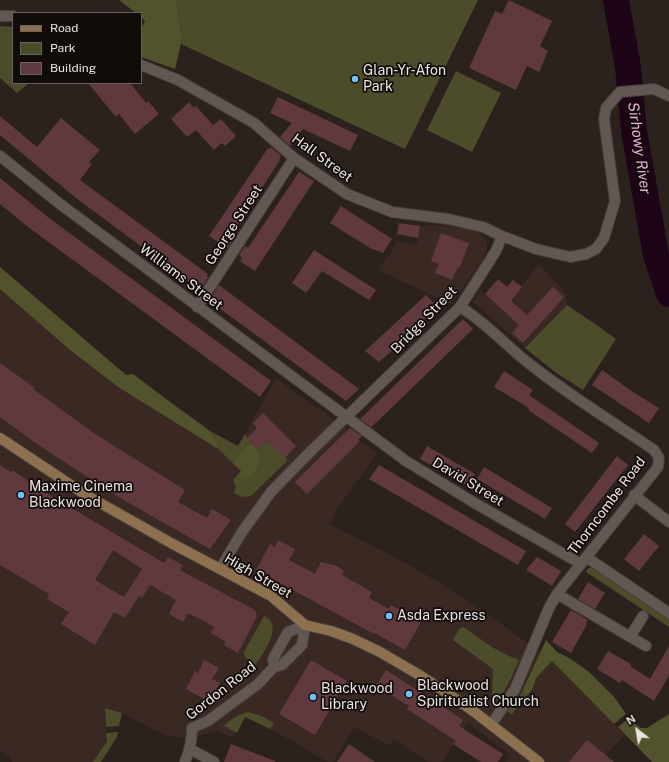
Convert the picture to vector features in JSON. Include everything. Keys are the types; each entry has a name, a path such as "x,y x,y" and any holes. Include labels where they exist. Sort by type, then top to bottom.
{"main road":[{"name":"High Street","path":"0,438 86,495 170,544 271,596 306,625 346,636 380,652 472,710 539,762"}],"street":[{"path":"0,16 12,16"},
{"name":"Hall Street","path":"142,65 178,80 254,123 294,158 347,194 392,212 448,219 483,227 502,236"},
{"path":"502,236 536,249 570,257 586,254 596,249 604,238 615,201 604,119 606,108 620,92 654,89 669,96"},
{"name":"Williams Street","path":"0,156 56,202 346,417"},
{"name":"George Street","path":"197,307 294,158"},
{"name":"Bridge Street","path":"220,570 242,532 271,492 460,307 496,251 502,236"},
{"name":"Thorncombe Road","path":"460,307 484,324 517,354 550,380 654,450 659,458 658,467 564,583 557,594 549,608 515,689 491,725"},
{"name":"David Street","path":"346,417 406,461 473,502 584,560 669,613"},
{"path":"634,495 669,522"},
{"path":"557,594 646,646"},
{"path":"630,637 643,616"},
{"name":"Gordon Road","path":"274,667 273,659 288,632 306,625"},
{"name":"Gordon Road","path":"185,762 190,749 192,728 208,721 258,684 274,667 282,665 302,645 306,625"},
{"path":"190,749 214,762"}],"shaded area":[{"path":"119,0 176,0 182,39 175,69 142,57 142,27 145,21 142,18 142,12 135,12"},
{"path":"440,225 463,227 479,233 487,242 487,250 482,261 451,304 378,270 391,253 396,241 417,244 420,226"},
{"path":"539,264 566,294 567,305 525,348 473,302 480,290 503,311"},
{"path":"0,267 126,375 133,374 210,431 219,445 218,449 118,387 70,350 0,289"},
{"path":"0,289 70,350 118,387 218,449 225,455 238,447 276,378 377,453 335,512 330,524 400,560 479,608 552,661 625,735 609,752 603,762 506,762 510,755 468,723 442,762 428,762 393,739 389,746 354,727 333,762 328,762 287,738 245,717 233,738 218,731 192,738 166,736 122,713 105,709 107,741 93,762 12,762 11,758 0,750"},
{"path":"251,443 257,449 261,461 254,475 243,481 236,477 241,471 233,463 240,452"},
{"path":"546,640 557,652 588,671 615,698 626,714 614,724 552,661 536,678 533,688 527,696 522,692"},
{"path":"669,714 669,762 652,762 618,727 628,719 641,728 647,728"}],"green space":[{"name":"Glan-Yr-Afon Park","path":"176,0 478,0 405,149 181,44 182,39"},
{"path":"0,26 12,27 12,84 28,84 17,93 0,78"},
{"path":"456,71 501,93 472,152 427,130"},
{"path":"567,305 616,339 583,390 555,372 525,348"},
{"path":"210,431 238,446 245,434 251,443 240,452 233,463 218,449 219,445"},
{"path":"267,440 288,460 251,496 242,497 234,493 236,487 233,480 236,477 243,481 254,475 261,461 257,449"},
{"path":"588,568 593,568 669,618 669,627 586,572"},
{"path":"264,616 271,621 273,627 271,638 255,665 245,657 244,652"},
{"path":"462,627 497,650 519,660 504,691 490,706 493,669 453,640 459,629"},
{"path":"522,692 527,696 512,714 507,711"},
{"path":"105,708 122,713 119,726 106,727"},
{"path":"248,712 262,716 274,723 270,729 245,717 237,733 224,726 235,717"},
{"path":"118,732 117,737 101,762 93,762 107,741 106,733"}],"building":[{"path":"509,0 552,21 540,46 548,51 539,72 527,66 516,90 469,68 495,11 502,14"},
{"path":"89,84 131,84 146,103 148,101 159,114 135,134 119,114 116,117"},
{"path":"278,97 358,135 350,151 303,129 290,146 280,137 292,123 270,113"},
{"path":"189,102 194,108 196,106 213,125 221,119 236,136 225,146 222,143 214,150 196,130 187,137 171,119"},
{"path":"0,116 37,147 61,118 100,150 89,162 92,164 80,180 208,274 208,278 200,290 76,198 0,135"},
{"path":"271,147 281,156 279,159 280,160 231,236 234,238 228,248 209,236 268,148 269,149"},
{"path":"299,172 314,181 255,271 240,261 242,258 239,255 245,246 248,248"},
{"path":"0,178 49,218 271,381 260,397 28,227 0,204"},
{"path":"341,206 392,239 383,253 370,248 330,223"},
{"path":"399,223 420,226 418,238 397,234"},
{"path":"441,233 469,243 460,267 458,267 452,280 435,273 439,264 431,261"},
{"path":"314,250 376,290 369,300 322,271 306,293 292,283"},
{"path":"498,279 507,287 513,280 522,287 511,301 527,315 553,287 564,297 523,343 512,333 519,325 485,294"},
{"path":"219,285 359,389 346,401 211,302 213,299 211,298"},
{"path":"426,295 438,307 387,355 379,362 365,351"},
{"path":"463,319 473,329 371,427 360,419"},
{"path":"0,363 95,434 185,490 178,502 207,518 212,509 231,520 210,549 120,498 37,444 0,417"},
{"path":"602,370 659,408 649,423 592,385"},
{"path":"504,371 533,390 529,395 599,443 592,453 528,410 529,408 494,387"},
{"path":"263,413 296,446 285,458 267,440 257,449 247,438 257,428 253,423"},
{"path":"350,428 362,436 358,440 360,441 307,494 295,482"},
{"path":"427,446 475,474 468,486 420,459"},
{"path":"617,456 628,465 575,532 565,524"},
{"path":"0,465 11,472 12,470 48,494 164,563 168,557 183,565 180,570 255,610 257,616 238,653 224,645 226,642 211,633 214,627 204,621 188,613 183,622 169,614 176,600 150,585 142,598 139,596 125,618 114,612 95,645 61,624 69,612 47,599 49,594 0,565","holes":["113,550 142,569 124,597 95,580"]},
{"path":"379,465 526,551 518,565 369,479"},
{"path":"484,467 552,508 545,519 477,479"},
{"path":"644,534 659,546 639,571 624,559"},
{"path":"278,540 295,549 289,560 315,574 321,562 337,566 344,571 342,575 372,592 369,598 389,609 391,605 421,622 405,650 256,570 270,544 275,547"},
{"path":"537,557 561,571 552,586 526,570"},
{"path":"588,582 605,593 595,609 578,599"},
{"path":"571,610 588,620 571,653 552,642"},
{"path":"669,646 669,676 654,701 622,680 620,683 597,669 608,651 631,664 630,666 650,679"},
{"path":"204,660 219,668 212,679 220,683 210,702 186,689 195,671 198,673"},
{"name":"Blackwood Library","path":"311,660 347,681 315,735 279,714"},
{"path":"386,670 463,720 459,726 503,754 498,762 481,762 453,744 456,741 407,709 409,706 376,686"},
{"path":"587,740 596,747 614,762 569,762"},
{"path":"231,744 275,761 275,762 224,762"},
{"path":"349,744 375,762 337,762"}],"waterway":[{"name":"Sirhowy River","path":"616,0 628,67 634,131 656,255 669,294"}],"place":[{"name":"Glan-Yr-Afon Park","path":"355,79"},
{"name":"Maxime Cinema Blackwood","path":"21,495"},
{"name":"Asda Express","path":"389,616"},
{"name":"Blackwood Spiritualist Church","path":"409,694"},
{"name":"Blackwood Library","path":"313,697"}]}
